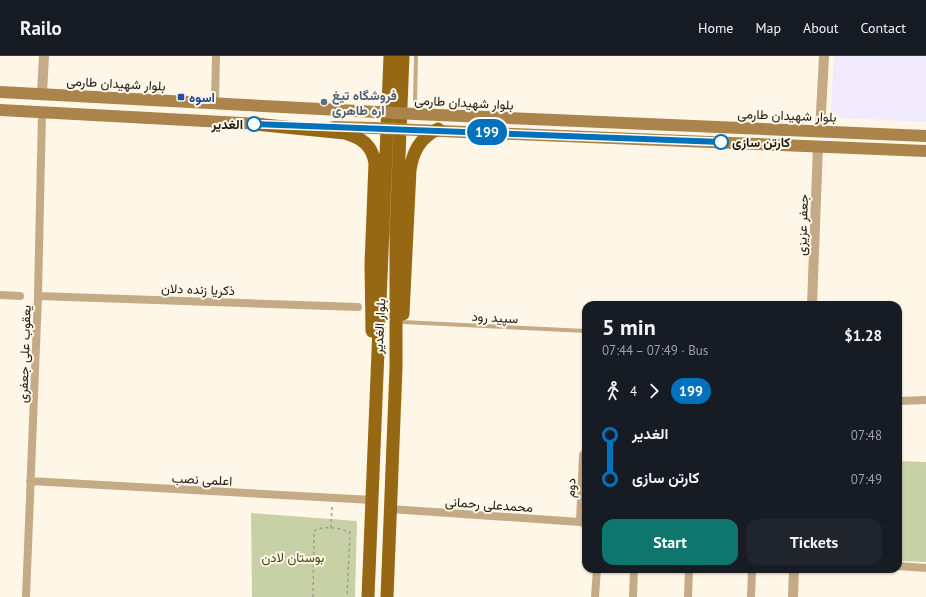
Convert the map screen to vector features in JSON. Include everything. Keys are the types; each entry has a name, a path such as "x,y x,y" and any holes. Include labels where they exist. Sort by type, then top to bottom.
{"main road":[{"name":"بلوار الغدیر","path":"368,597 375,387 384,236 390,56"},
{"name":"بلوار الغدیر","path":"387,597 396,368 396,233 403,56"},
{"name":"بلوار شهیدان طارمی","path":"0,92 215,102 432,115 926,136"},
{"path":"0,110 254,124 438,130 926,151"},
{"path":"254,124 345,133 359,138 373,152 375,163 371,318 375,387"},
{"path":"396,368 405,297 410,170 412,157 422,140 438,130"},
{"path":"818,146 820,131"}],"street":[{"path":"42,93 44,56"},
{"path":"215,102 216,56"},
{"path":"820,131 824,56"},
{"name":"یعقوب علی جعفری","path":"26,597 38,296 42,112"},
{"name":"جعفر عزیزی","path":"812,301 818,146"},
{"path":"0,295 20,296"},
{"name":"ذکریا زنده دلان","path":"38,296 358,307"},
{"path":"902,400 926,400"},
{"name":"اعلمی نصب","path":"30,482 372,500"},
{"name":"محمدعلی رحمانی","path":"390,508 582,523"},
{"path":"902,566 926,568"},
{"path":"595,597 597,573"},
{"path":"633,597 634,573"},
{"path":"688,597 689,573"},
{"path":"751,597 752,573"},
{"path":"793,597 794,573"}],"lane":[{"path":"416,56 415,104 432,115"},
{"name":"سپید رود","path":"402,322 582,331"}],"path":[{"path":"331,528 333,498"},
{"path":"314,597 314,531 320,527 350,532 347,597"}],"shaded area":[{"path":"834,56 926,56 926,122 840,118 831,111"}],"green space":[{"path":"902,461 926,462 926,562 902,561"},
{"name":"بوستان لادن","path":"251,513 357,521 355,597 252,597"}],"bus line":[{"name":"199","path":"254,124 721,142"}],"place":[{"name":"اسوه","path":"181,97"},
{"name":"فروشگاه تیغ اره طاهری","path":"324,102"},
{"name":"الغدیر","path":"254,124"},
{"name":"کارتن سازی","path":"721,142"}]}
